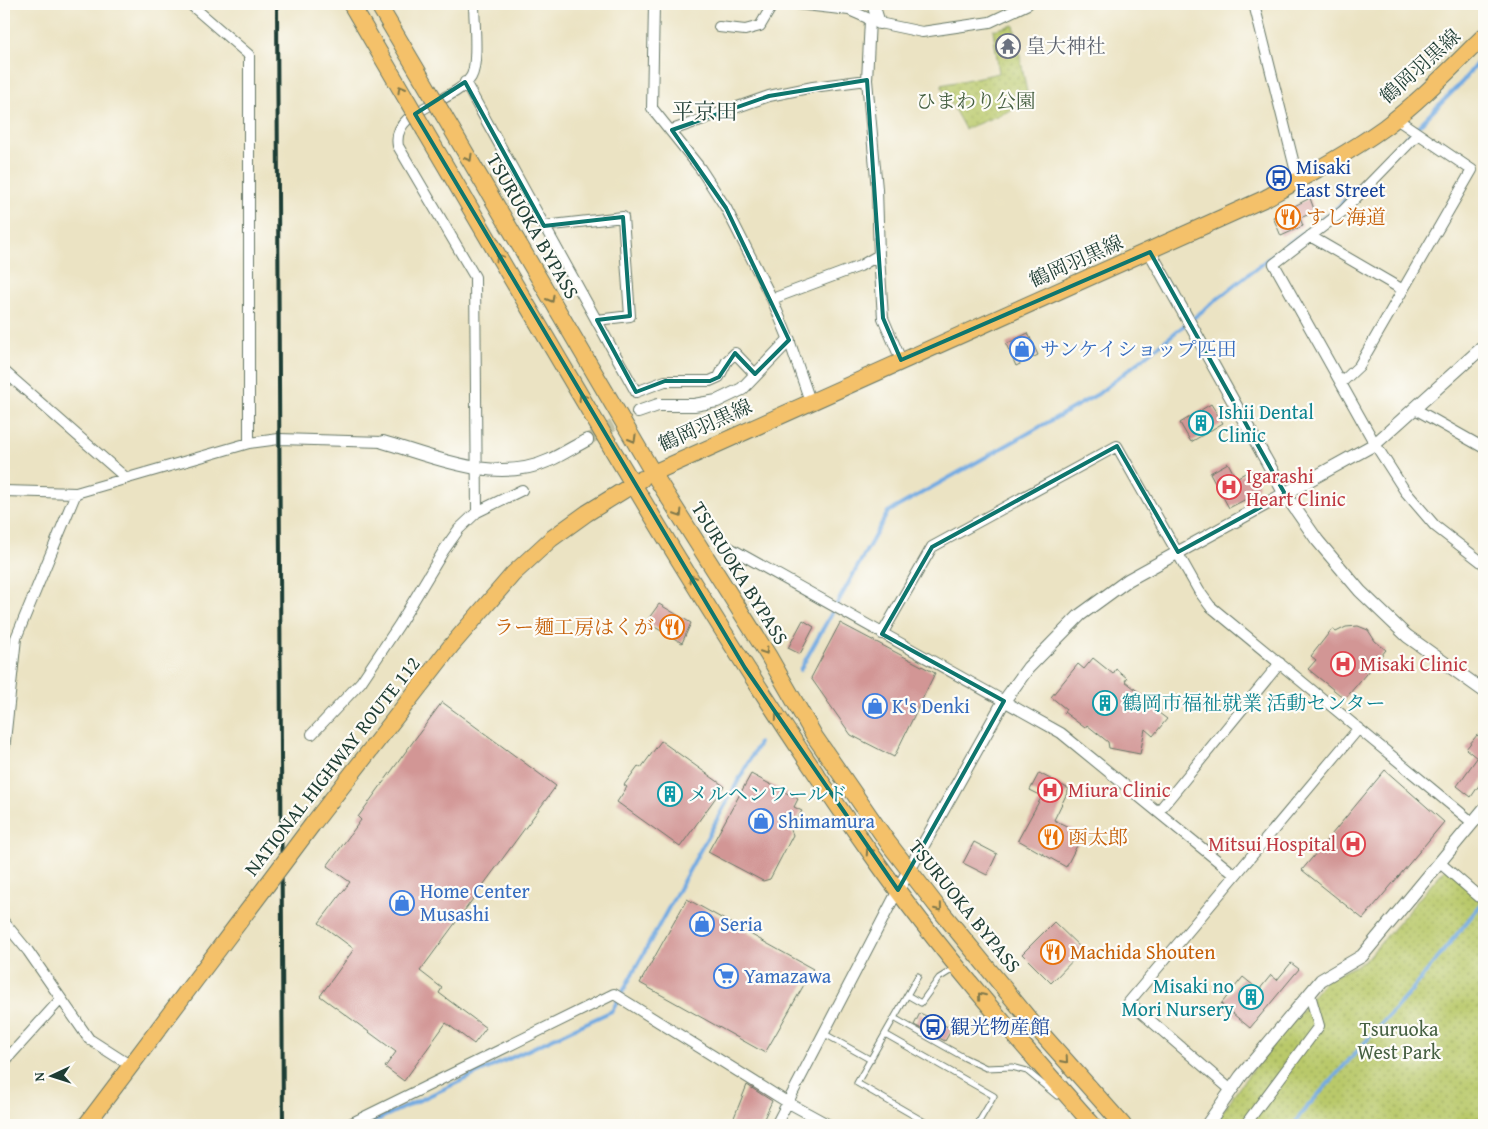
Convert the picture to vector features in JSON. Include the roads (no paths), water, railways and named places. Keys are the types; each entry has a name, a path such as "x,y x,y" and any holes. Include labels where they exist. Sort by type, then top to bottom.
{"main road":[{"name":"TSURUOKA BYPASS","path":"351,4 633,484 745,668 898,890 957,967 1016,1038 1093,1125"},
{"name":"TSURUOKA BYPASS","path":"378,4 652,473 768,655 815,737 909,870 1034,1025 1123,1125"},
{"name":"鶴岡羽黒線","path":"652,473 902,360 1150,252 1266,198 1347,153 1395,118 1429,91 1484,36"},
{"name":"NATIONAL HIGHWAY ROUTE 112","path":"86,1125 451,646 513,574 552,539 587,513 652,473"}],"street":[{"path":"190,4 249,55 249,443"},
{"path":"474,4 474,67 471,77 455,91 400,125 396,135 398,146 475,278 477,512"},
{"path":"654,4 650,99 657,116 672,130 726,208 772,299 789,340 810,401"},
{"path":"719,27 745,30 760,26 773,4"},
{"path":"798,4 849,10 875,22 922,32 990,22 1009,8 1028,4"},
{"path":"873,4 875,22 867,80 876,189 883,318 902,360"},
{"path":"1254,4 1298,180"},
{"path":"672,130 769,96 813,87 867,80"},
{"path":"465,82 636,392 665,382 710,381 719,377 727,361 735,353 755,374"},
{"path":"1342,382 1360,366 1472,170 1395,118"},
{"path":"1418,134 1343,211 1274,264 1342,382 1375,444 1404,491 1435,526 1484,564"},
{"path":"544,226 622,217 630,316 597,320"},
{"path":"1310,236 1404,290"},
{"path":"1150,252 1285,494 1337,566 1407,636 1484,691"},
{"path":"772,299 860,266 879,255"},
{"path":"638,412 658,406 694,405 717,401 742,389 789,340"},
{"path":"776,1125 909,870 1004,701 1038,656 1080,614 1128,580 1375,444 1484,345"},
{"path":"4,371 126,478"},
{"path":"1415,409 1484,448"},
{"path":"4,491 76,493 249,443 279,439 383,442 477,470 519,468 549,461 587,440"},
{"path":"882,634 932,547 1117,446 1210,606 1473,823"},
{"path":"312,734 361,682 400,625 444,550 459,529 477,512 522,490"},
{"path":"4,750 16,638 76,493"},
{"path":"721,543 1061,733 1235,875"},
{"path":"1158,812 1280,663"},
{"path":"1231,1090 1129,1002 1359,728"},
{"path":"1207,1125 1231,1090 1321,980 1362,956 1484,810"},
{"path":"1440,863 1484,901"},
{"path":"4,922 28,951 60,1000 89,1039 131,1066"},
{"path":"348,1125 614,994 787,1102 829,1125"},
{"path":"1245,1125 1318,1026 1310,995"},
{"path":"4,1062 60,1000"}],"lane":[{"path":"907,995 921,1003 939,978 957,967"},
{"path":"918,976 857,1084 930,1125"},
{"path":"894,1018 986,1068 1012,1067 1027,1071 1093,1125"},
{"path":"823,1032 871,1060"},
{"path":"885,1034 994,1096 977,1125"}],"waterway":[{"path":"800,670 888,512 1098,394 1274,254 1339,206 1463,81 1484,54"},
{"path":"366,1125 612,1011 759,743"},
{"path":"1294,1125 1300,1115 1411,991 1483,902"}],"tunnel":[{"path":"587,440 638,412"}],"railway":[{"path":"277,4 283,1125"}],"place":[{"name":"皇大神社","path":"1008,46"},
{"name":"Misaki East Street","path":"1279,178"},
{"name":"すし海道","path":"1288,217"},
{"name":"サンケイショップ匹田","path":"1022,349"},
{"name":"Ishii Dental Clinic","path":"1201,423"},
{"name":"Igarashi Heart Clinic","path":"1229,487"},
{"name":"ラー麺工房はくが","path":"672,627"},
{"name":"Misaki Clinic","path":"1343,664"},
{"name":"鶴岡市福祉就業 活動センター","path":"1105,703"},
{"name":"K's Denki","path":"875,706"},
{"name":"Miura Clinic","path":"1050,790"},
{"name":"メルヘンワールド","path":"670,794"},
{"name":"Shimamura","path":"761,821"},
{"name":"函太郎","path":"1051,837"},
{"name":"Mitsui Hospital","path":"1353,844"},
{"name":"Home Center Musashi","path":"402,903"},
{"name":"Seria","path":"702,924"},
{"name":"Machida Shouten","path":"1053,952"},
{"name":"Yamazawa","path":"726,976"},
{"name":"Misaki no Mori Nursery","path":"1251,997"},
{"name":"観光物産館","path":"933,1027"}],"district":[{"name":"平京田","path":"705,111"}],"park label":[{"name":"ひまわり公園","path":"976,101"},
{"name":"Tsuruoka West Park","path":"1399,1040"}]}
